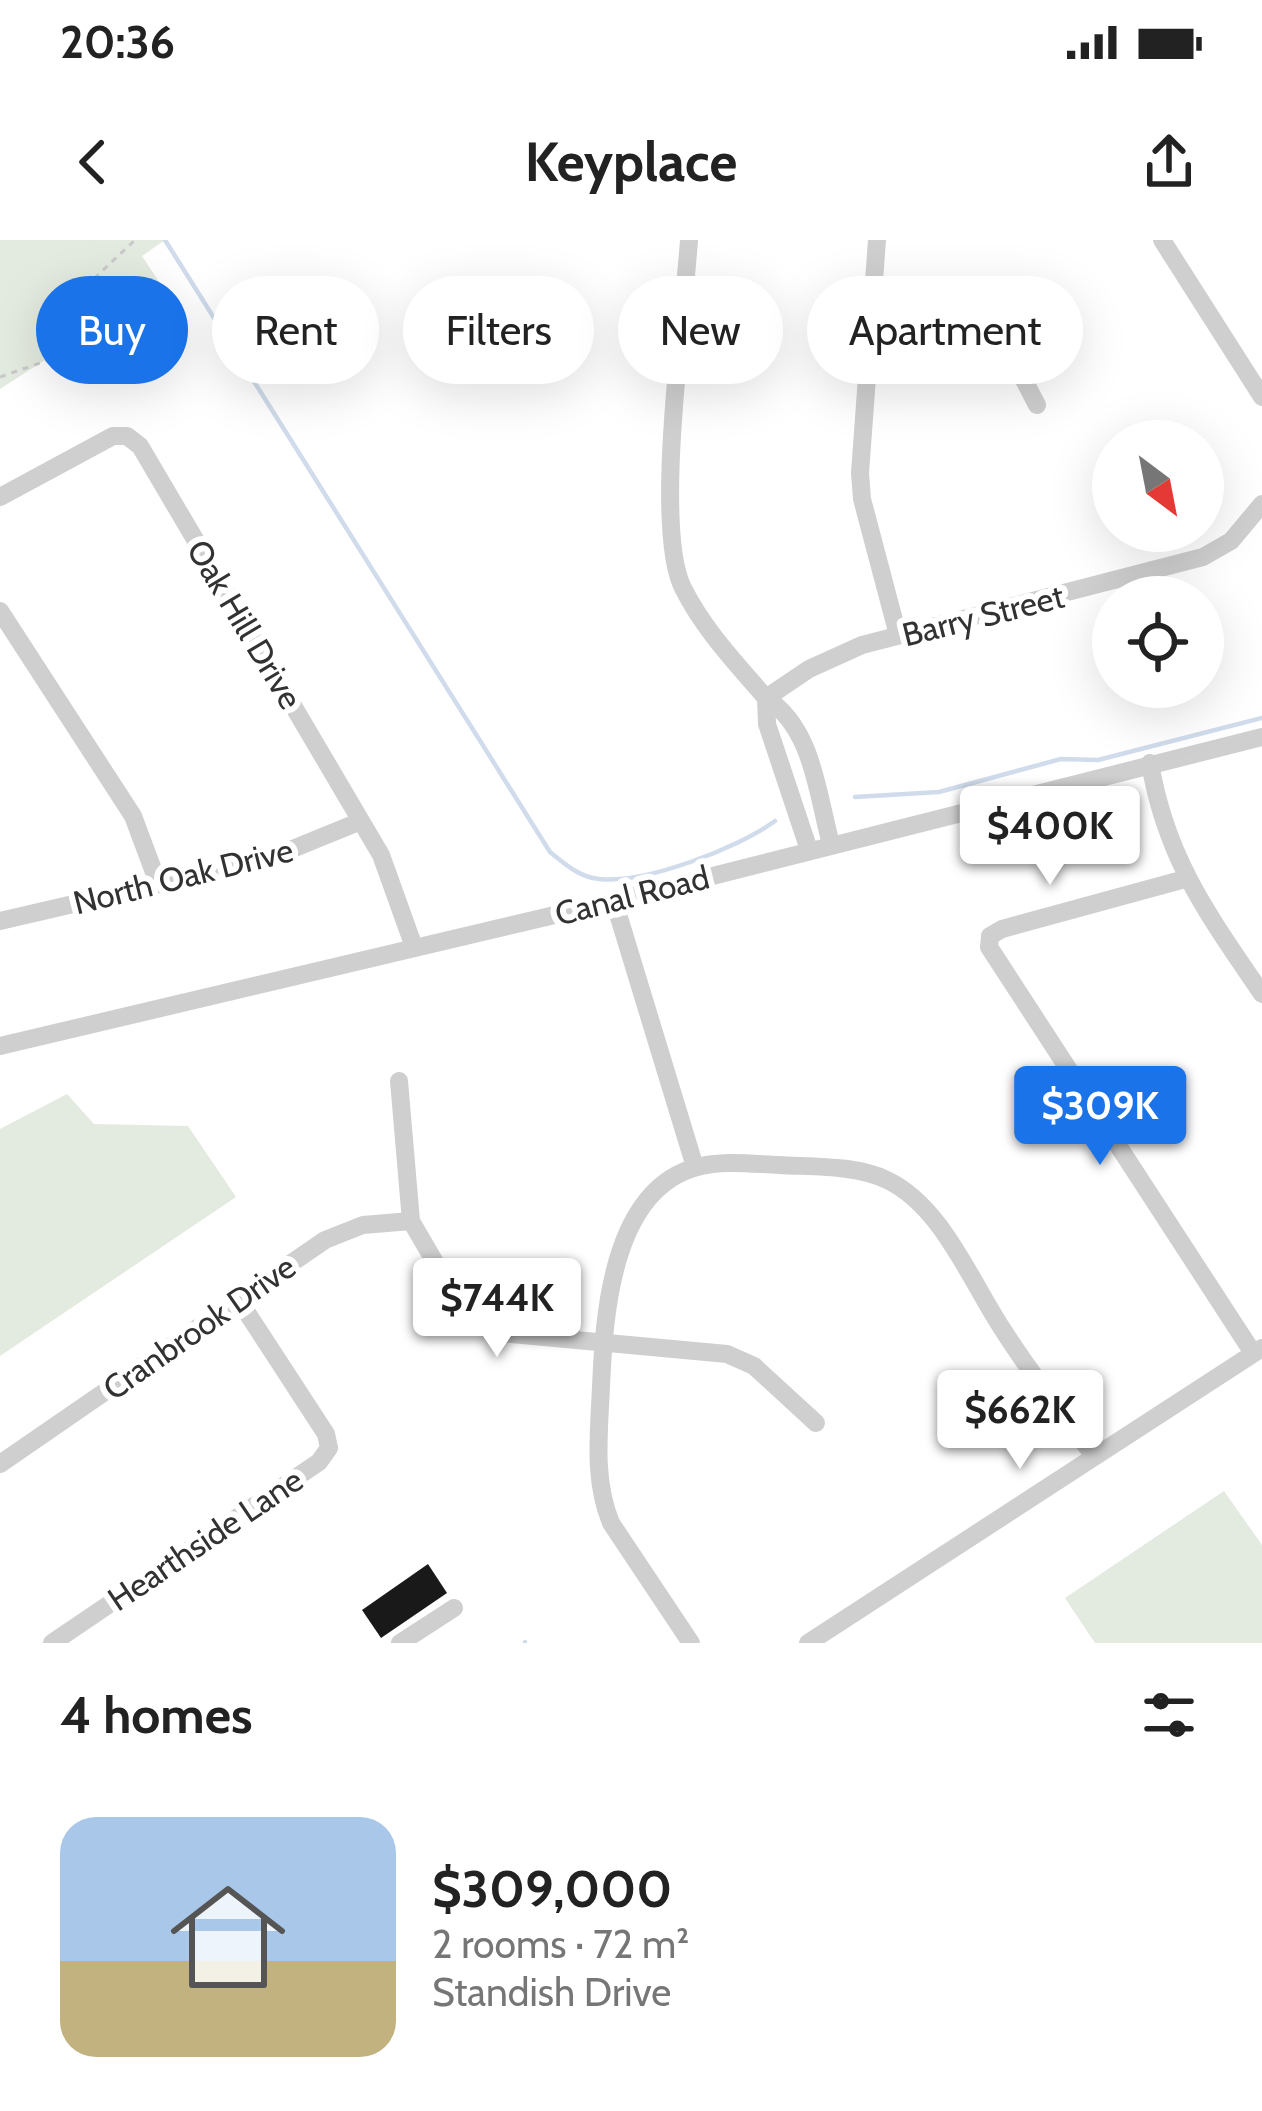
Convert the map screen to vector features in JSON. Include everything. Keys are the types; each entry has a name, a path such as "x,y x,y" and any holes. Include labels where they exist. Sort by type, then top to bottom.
{"street":[{"path":"689,240 668,533 682,587 727,656 766,698 789,713 831,844"},
{"path":"875,276 877,240"},
{"path":"1162,240 1262,397"},
{"path":"867,384 862,499 898,635"},
{"path":"1026,384 1037,405"},
{"name":"Oak Hill Drive","path":"0,497 105,440 131,437 361,820 394,881 414,947"},
{"name":"Barry Street","path":"766,698 825,661 898,635 1170,569 1231,541 1262,504"},
{"path":"0,611 133,816 158,883"},
{"path":"766,698 767,724 809,850"},
{"name":"Canal Road","path":"0,1046 614,901 1262,737"},
{"path":"1150,764 1164,830 1184,879 1262,994"},
{"path":"797,808 820,802"},
{"name":"North Oak Drive","path":"0,921 268,859 361,820"},
{"path":"808,1643 1258,1351 991,952 990,936 1002,929 1184,879"},
{"path":"614,901 695,1167"},
{"path":"399,1081 411,1221 469,1319 500,1333 705,1349 743,1359 816,1423"},
{"path":"691,1643 629,1552 602,1500 603,1340 610,1282 628,1234 665,1185 695,1167 727,1163 863,1172 904,1190 931,1216 1005,1334 1094,1456"},
{"name":"Cranbrook Drive","path":"0,1464 343,1231 411,1221"},
{"name":"Hearthside Lane","path":"52,1643 319,1462 329,1448 326,1434 238,1299"},
{"path":"400,1643 454,1608"}],"path":[{"path":"0,377 91,345 84,288 135,240"}],"shaded area":[{"path":"0,240 165,240 142,256 155,276 36,276 36,366 0,389"},
{"path":"67,1094 94,1124 188,1126 236,1197 0,1356 0,1129"},
{"path":"1224,1491 1262,1545 1262,1643 1095,1643 1065,1598"}],"building":[{"path":"428,1564 447,1593 381,1638 362,1610"}],"waterway":[{"path":"165,240 550,852 585,876 641,876 690,862 775,821"},
{"path":"855,797 939,792 1061,759 1098,760 1262,718"}]}
